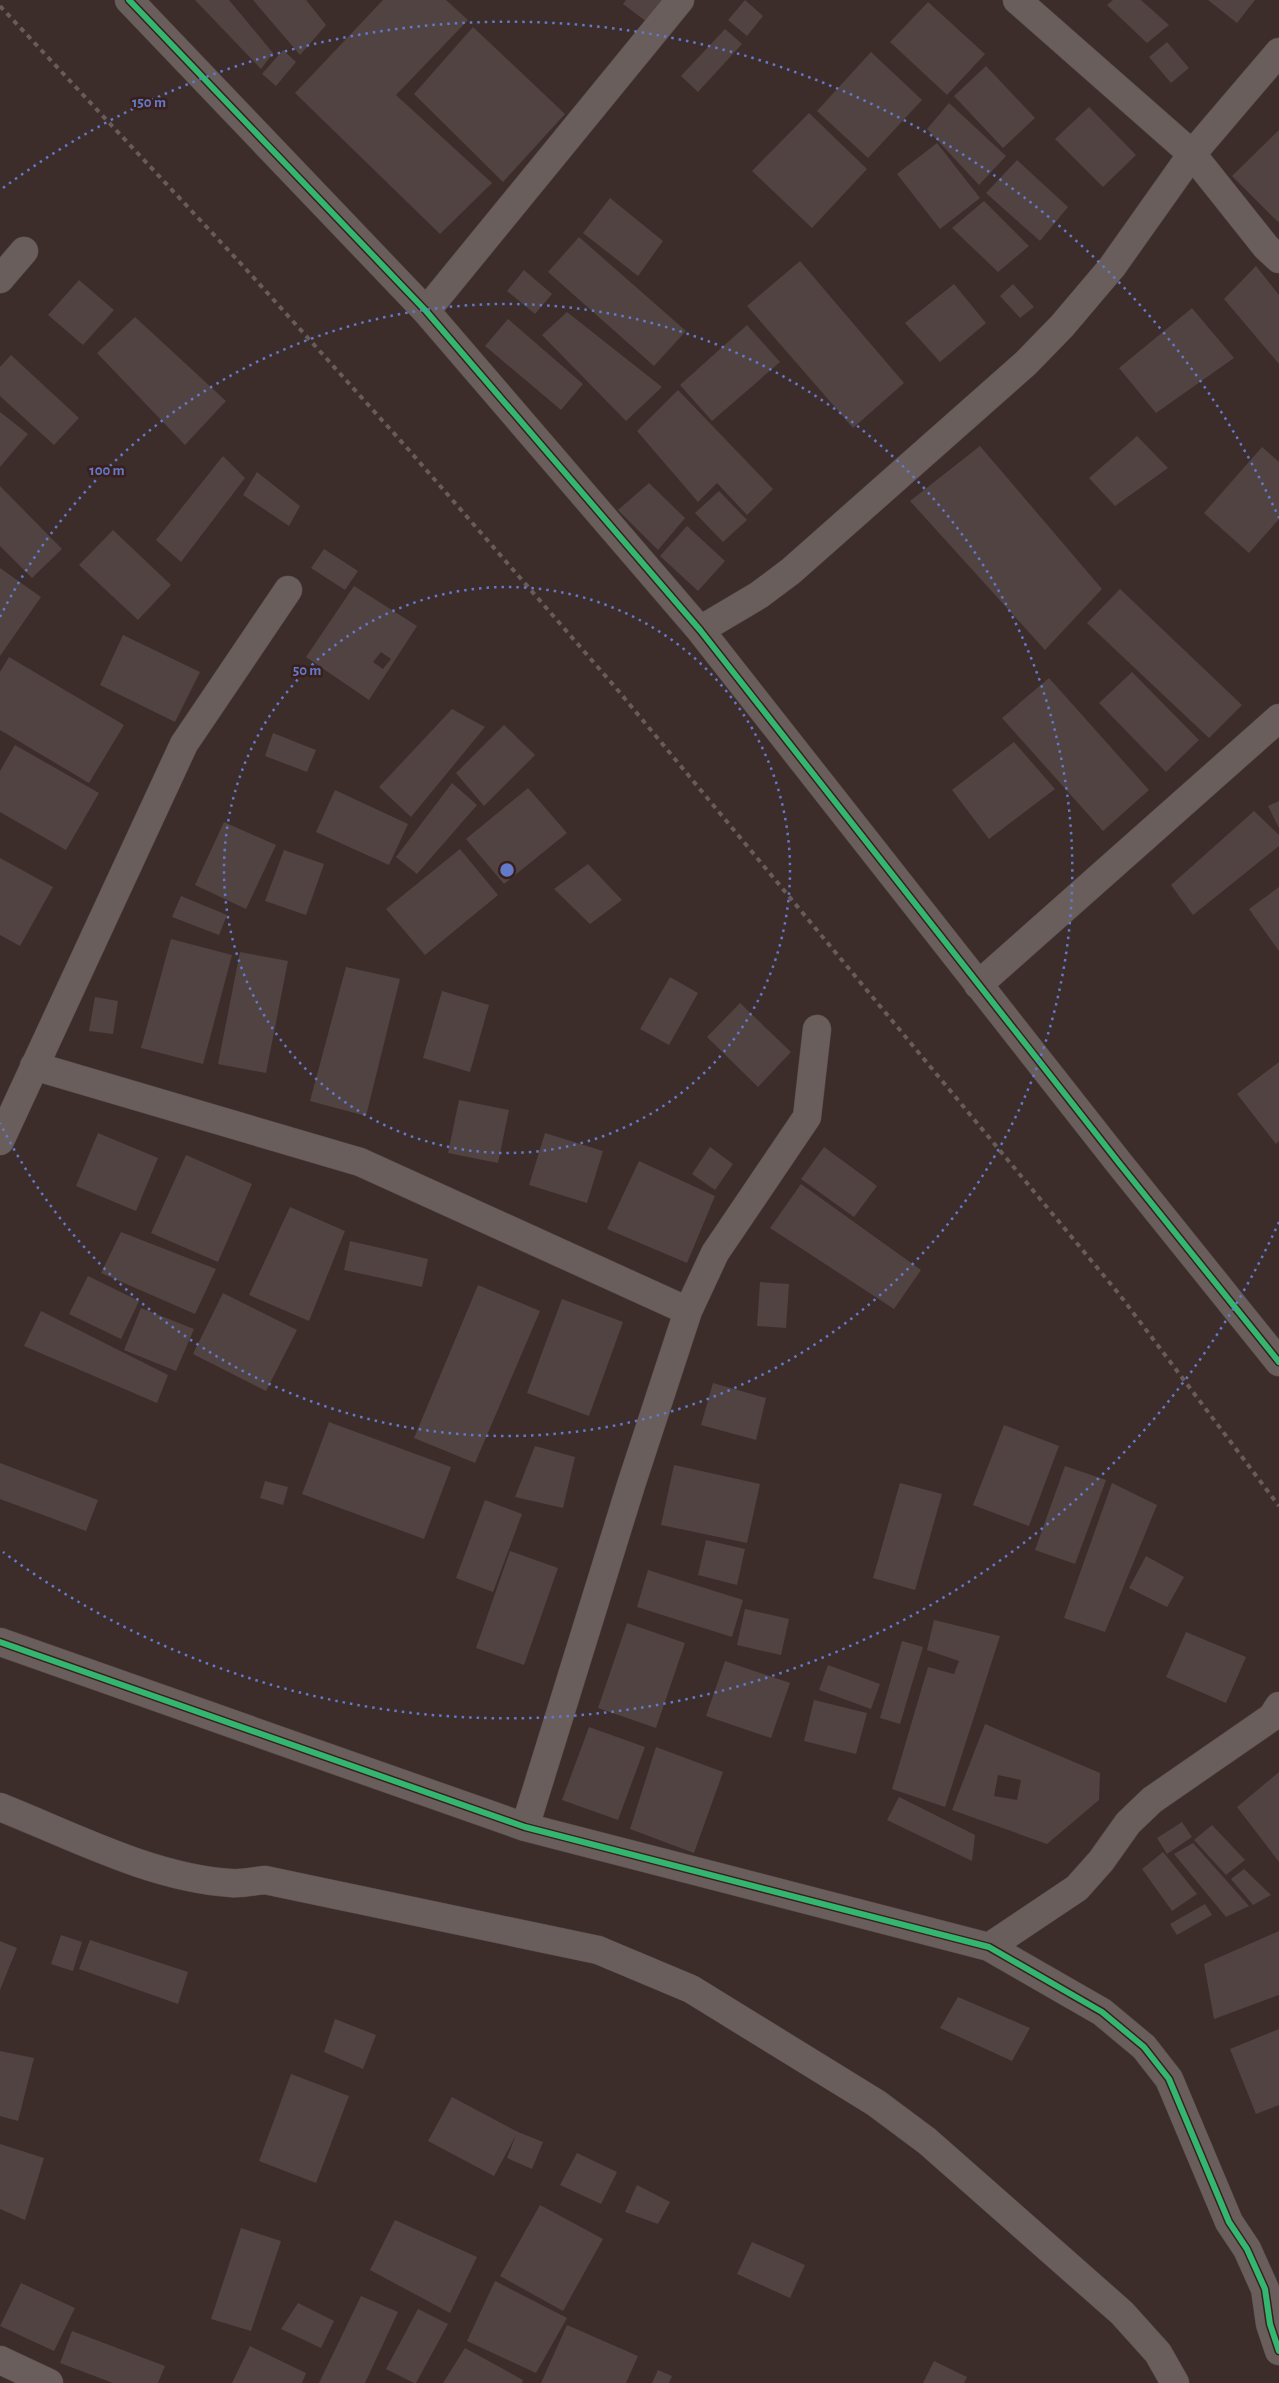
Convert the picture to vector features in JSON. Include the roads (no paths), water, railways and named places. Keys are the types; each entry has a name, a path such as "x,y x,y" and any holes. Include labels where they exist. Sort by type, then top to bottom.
{"street":[{"path":"129,0 426,311 700,630 978,985 1279,1362"},
{"path":"426,311 680,0"},
{"path":"1017,0 1192,154 1266,247 1279,259"},
{"path":"700,630 759,595 791,571 1026,363 1062,326 1112,267 1192,154 1279,52"},
{"path":"0,279 24,251"},
{"path":"0,1141 184,744 288,590"},
{"path":"978,985 1279,718"},
{"path":"525,1827 628,1494 688,1311 715,1252 807,1118 817,1029"},
{"path":"34,1066 360,1162 688,1311"},
{"path":"0,1642 525,1827 989,1947 1102,2012 1144,2048 1169,2079 1229,2222 1247,2250 1265,2290 1270,2324 1279,2351"},
{"path":"989,1947 1077,1888 1101,1861 1128,1823 1152,1800 1272,1717 1279,1706"},
{"path":"0,1807 148,1867 187,1877 232,1883 265,1880 598,1950 691,1989 876,2103 927,2141 1122,2313 1158,2353 1175,2383"},
{"path":"0,2360 49,2383"}],"railway":[{"path":"0,6 244,267 408,449 616,688 1119,1294 1279,1506"}]}
